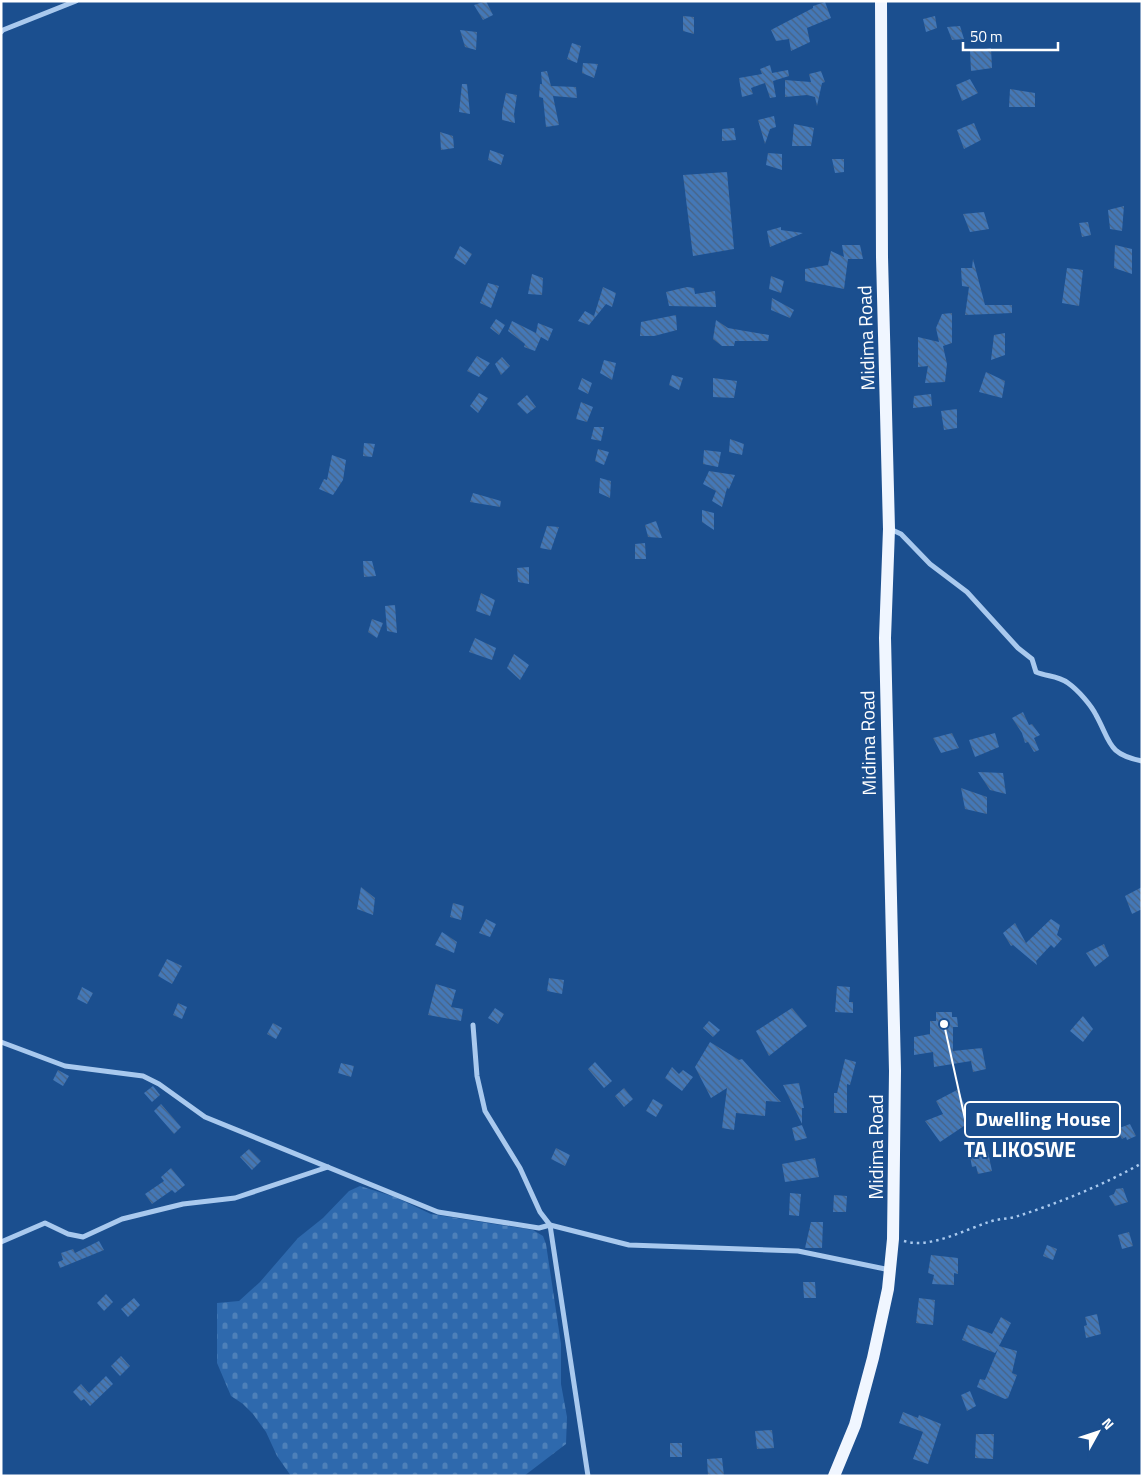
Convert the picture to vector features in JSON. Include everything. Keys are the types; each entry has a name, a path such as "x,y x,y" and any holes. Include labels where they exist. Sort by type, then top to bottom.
{"main road":[{"name":"Midima Road","path":"834,1476 855,1425 873,1358 891,1271 894,1238 895,1071 885,638 890,529 882,257 881,1"}],"street":[{"path":"1,32 76,1"},
{"path":"890,529 901,534 930,564 967,592 1018,648 1032,659 1036,672 1055,676 1069,684 1096,714 1114,751 1126,758 1142,761"},
{"path":"473,1024 477,1076 485,1111 520,1168 540,1212 550,1225 588,1476"},
{"path":"1,1042 65,1066 143,1076 159,1084 205,1117 438,1212 539,1228 550,1225 629,1245 798,1250 891,1271"},
{"path":"1,1242 45,1223 68,1234 83,1237 122,1219 183,1204 235,1198 328,1166"}],"path":[{"path":"894,1238 913,1244 938,1239 990,1222 1014,1217 1056,1203 1142,1163"}],"green space":[{"path":"360,1186 395,1197 431,1214 533,1230 543,1236 546,1244 561,1344 561,1384 567,1417 566,1444 524,1476 291,1476 277,1456 266,1432 253,1414 231,1396 217,1363 217,1303 239,1301 260,1282 298,1238 323,1218 349,1191"}],"building":[{"path":"486,1 493,15 483,20 474,5"},
{"path":"825,2 831,18 807,28 810,42 791,51 789,39 776,41 771,30 813,8 813,6"},
{"path":"683,16 694,17 694,34 683,31"},
{"path":"935,16 937,28 926,32 923,19"},
{"path":"960,26 964,39 952,40 947,27"},
{"path":"460,30 477,32 476,50 465,47"},
{"path":"572,43 581,46 577,63 567,59"},
{"path":"991,48 992,68 971,71 970,51"},
{"path":"583,63 598,64 594,78 582,73"},
{"path":"770,65 772,73 788,70 789,76 773,81 776,97 770,98 765,83 751,88 753,94 742,97 739,78 762,74 760,69"},
{"path":"547,71 551,86 576,87 577,98 553,96 559,125 546,127 543,98 539,97 540,84 542,84 541,72"},
{"path":"821,71 825,82 822,83 817,106 815,97 807,95 785,97 785,80 811,82 809,74"},
{"path":"970,79 978,93 962,101 956,85"},
{"path":"462,84 467,84 470,114 459,112"},
{"path":"1010,89 1035,93 1035,107 1009,107"},
{"path":"506,93 517,95 514,114 515,123 502,120"},
{"path":"774,116 776,127 770,129 765,144 758,120"},
{"path":"974,123 981,140 964,149 957,130"},
{"path":"794,124 814,128 811,146 792,146"},
{"path":"734,128 736,140 722,141 722,129"},
{"path":"440,132 453,136 454,148 441,150"},
{"path":"490,150 504,155 501,165 488,160"},
{"path":"768,153 782,154 782,170 766,165"},
{"path":"832,159 844,159 844,172 835,173"},
{"path":"727,172 734,249 693,256 683,175"},
{"path":"1124,206 1122,231 1110,229 1108,210"},
{"path":"984,212 989,229 970,232 963,214"},
{"path":"1088,222 1091,235 1082,237 1079,223"},
{"path":"781,227 781,230 803,233 770,247 767,231"},
{"path":"842,245 860,245 863,259 848,259 844,289 805,281 805,269 828,265 831,251 844,257"},
{"path":"1115,245 1132,249 1132,274 1114,268"},
{"path":"460,246 472,254 465,265 454,258"},
{"path":"973,259 985,305 1012,305 1012,313 965,315 969,287 962,286 961,268 972,268"},
{"path":"1067,268 1083,270 1079,306 1062,303"},
{"path":"532,274 543,278 542,295 528,294"},
{"path":"771,276 784,281 781,293 769,289"},
{"path":"488,283 499,286 491,308 480,303"},
{"path":"603,287 616,293 612,307 606,304 589,325 578,321 585,311 594,316"},
{"path":"687,287 694,288 695,294 715,291 716,307 669,306 666,292"},
{"path":"772,298 794,310 790,318 771,310"},
{"path":"952,313 952,343 943,346 947,364 945,382 925,383 928,366 918,367 918,337 939,342 936,328 942,314"},
{"path":"676,315 677,330 654,336 640,336 641,322"},
{"path":"496,319 505,325 499,335 490,328"},
{"path":"716,320 728,328 769,335 768,341 735,341 734,346 722,346 713,339"},
{"path":"512,321 536,333 538,323 553,329 548,341 541,337 535,351 524,347 525,344 508,331"},
{"path":"1005,333 1005,355 991,360 994,335"},
{"path":"477,356 490,363 479,377 467,371"},
{"path":"502,357 510,366 501,375 495,364"},
{"path":"604,360 616,363 612,380 600,373"},
{"path":"986,372 1005,381 1002,398 979,392"},
{"path":"672,375 683,378 679,390 669,385"},
{"path":"582,378 592,383 588,394 578,389"},
{"path":"713,378 737,381 734,398 713,397"},
{"path":"479,393 488,398 478,413 470,406"},
{"path":"931,394 932,406 913,408 914,396"},
{"path":"527,395 536,407 527,414 517,404"},
{"path":"581,402 593,407 587,422 576,419"},
{"path":"957,409 957,428 944,430 941,411"},
{"path":"594,427 604,427 601,441 591,439"},
{"path":"730,439 744,444 742,455 729,452"},
{"path":"364,443 375,444 372,457 363,456"},
{"path":"598,449 609,452 604,465 595,461"},
{"path":"704,450 721,452 718,467 703,464"},
{"path":"332,455 346,460 343,480 333,495 319,489 324,479 327,480"},
{"path":"709,471 735,475 729,489 727,488 722,507 712,501 716,491 703,484"},
{"path":"600,478 611,481 610,498 599,493"},
{"path":"473,493 501,501 500,507 470,502"},
{"path":"702,510 714,513 714,530 702,522"},
{"path":"656,521 662,538 648,537 645,525"},
{"path":"547,526 559,527 551,550 540,548"},
{"path":"645,543 646,559 635,559 635,544"},
{"path":"363,561 372,561 376,576 364,577"},
{"path":"529,567 529,584 518,582 517,568"},
{"path":"481,593 495,600 490,616 476,611"},
{"path":"395,605 397,633 387,631 385,606"},
{"path":"372,619 383,623 377,638 368,632"},
{"path":"475,638 496,648 492,660 469,652"},
{"path":"514,654 529,665 520,680 507,668"},
{"path":"1023,712 1029,725 1032,724 1040,735 1034,738 1039,750 1034,752 1028,742 1025,743 1022,733 1012,718"},
{"path":"952,733 959,748 941,753 933,738"},
{"path":"995,733 999,747 975,757 969,740"},
{"path":"978,772 1003,773 1006,794 990,790"},
{"path":"961,788 987,797 987,814 965,809"},
{"path":"361,887 375,898 373,915 357,909"},
{"path":"1142,887 1142,909 1132,914 1125,896"},
{"path":"453,903 464,906 461,920 450,917"},
{"path":"486,919 496,924 490,937 479,933"},
{"path":"1051,919 1060,925 1057,935 1062,939 1054,948 1051,945 1036,961 1037,965 1013,945 1011,946 1003,933 1015,923 1026,943"},
{"path":"442,932 457,942 454,953 435,945"},
{"path":"1104,944 1109,956 1095,967 1086,953"},
{"path":"167,959 182,966 172,984 158,976"},
{"path":"549,978 564,980 562,994 547,991"},
{"path":"436,984 456,990 451,1007 463,1009 461,1021 428,1015"},
{"path":"837,986 850,987 849,1002 853,1002 853,1013 835,1012"},
{"path":"82,987 93,993 87,1004 77,999"},
{"path":"178,1003 187,1007 182,1019 173,1015"},
{"path":"495,1008 504,1014 498,1024 488,1018"},
{"path":"792,1008 807,1026 769,1056 756,1031"},
{"path":"936,1012 952,1012 952,1017 957,1017 958,1027 953,1027 953,1051 982,1048 986,1069 973,1072 971,1061 934,1067 933,1052 914,1055 914,1037 930,1034 930,1021 936,1021"},
{"path":"1083,1016 1093,1029 1083,1042 1070,1031"},
{"path":"709,1021 720,1030 713,1037 703,1028"},
{"path":"273,1023 282,1028 276,1039 267,1034"},
{"path":"710,1042 739,1060 742,1059 781,1102 766,1101 765,1116 736,1113 734,1130 722,1128 727,1088 711,1098 695,1067"},
{"path":"845,1059 856,1062 850,1085 847,1084 847,1113 834,1113 834,1093 837,1093"},
{"path":"595,1062 612,1081 604,1088 588,1069"},
{"path":"341,1063 354,1066 351,1077 338,1073"},
{"path":"672,1067 679,1074 683,1070 693,1077 682,1091 665,1078"},
{"path":"58,1070 69,1076 63,1086 53,1080"},
{"path":"799,1083 804,1108 802,1108 802,1124 783,1085"},
{"path":"153,1086 160,1095 152,1102 144,1093"},
{"path":"624,1088 633,1099 624,1107 615,1096"},
{"path":"957,1090 965,1105 969,1102 976,1118 940,1142 925,1121 943,1114 936,1101"},
{"path":"653,1099 663,1105 656,1117 646,1111"},
{"path":"161,1104 181,1127 174,1134 154,1111"},
{"path":"1130,1124 1136,1136 1127,1140 1126,1137 1122,1139 1117,1129"},
{"path":"802,1125 807,1138 795,1141 792,1128"},
{"path":"556,1148 570,1155 565,1166 551,1159"},
{"path":"249,1149 261,1161 252,1170 240,1157"},
{"path":"988,1152 992,1171 978,1174 976,1166 972,1167 970,1156"},
{"path":"815,1158 819,1177 785,1182 782,1164"},
{"path":"171,1168 185,1185 175,1193 172,1190 152,1204 145,1194 164,1181 161,1177"},
{"path":"1123,1188 1128,1202 1115,1206 1109,1196 1114,1194 1116,1189"},
{"path":"790,1193 801,1194 799,1216 789,1215"},
{"path":"834,1195 847,1196 846,1212 833,1212"},
{"path":"811,1222 823,1222 822,1248 805,1248"},
{"path":"1129,1232 1133,1246 1122,1249 1118,1235"},
{"path":"99,1241 104,1250 60,1268 58,1262 63,1260 61,1253 73,1249 75,1253"},
{"path":"1047,1245 1057,1249 1053,1260 1043,1256"},
{"path":"931,1255 958,1258 958,1274 954,1273 954,1285 932,1284 934,1275 928,1273"},
{"path":"803,1282 815,1282 816,1298 804,1298"},
{"path":"106,1294 113,1302 104,1311 97,1303"},
{"path":"134,1298 140,1305 128,1317 121,1309"},
{"path":"919,1298 935,1300 933,1325 916,1323"},
{"path":"1097,1314 1101,1334 1086,1338 1084,1326 1087,1325 1085,1317"},
{"path":"1001,1317 1011,1323 999,1346 1017,1351 1012,1373 1017,1375 1008,1398 1005,1399 977,1387 980,1379 985,1380 998,1349 995,1353 962,1340 968,1325 992,1334"},
{"path":"121,1356 130,1366 120,1376 111,1366"},
{"path":"106,1376 113,1384 90,1406 84,1399 81,1401 73,1392 81,1384 89,1393"},
{"path":"970,1391 976,1406 967,1411 961,1395"},
{"path":"903,1412 918,1418 919,1415 941,1424 928,1464 913,1459 923,1432 899,1423"},
{"path":"772,1430 774,1448 757,1449 755,1431"},
{"path":"976,1434 994,1434 993,1459 975,1458"},
{"path":"670,1443 682,1443 682,1457 670,1457"},
{"path":"722,1458 724,1476 708,1476 707,1459"}],"place":[{"name":"Dwelling House","path":"944,1024"}],"district":[{"name":"TA LIKOSWE","path":"1020,1150"}]}
